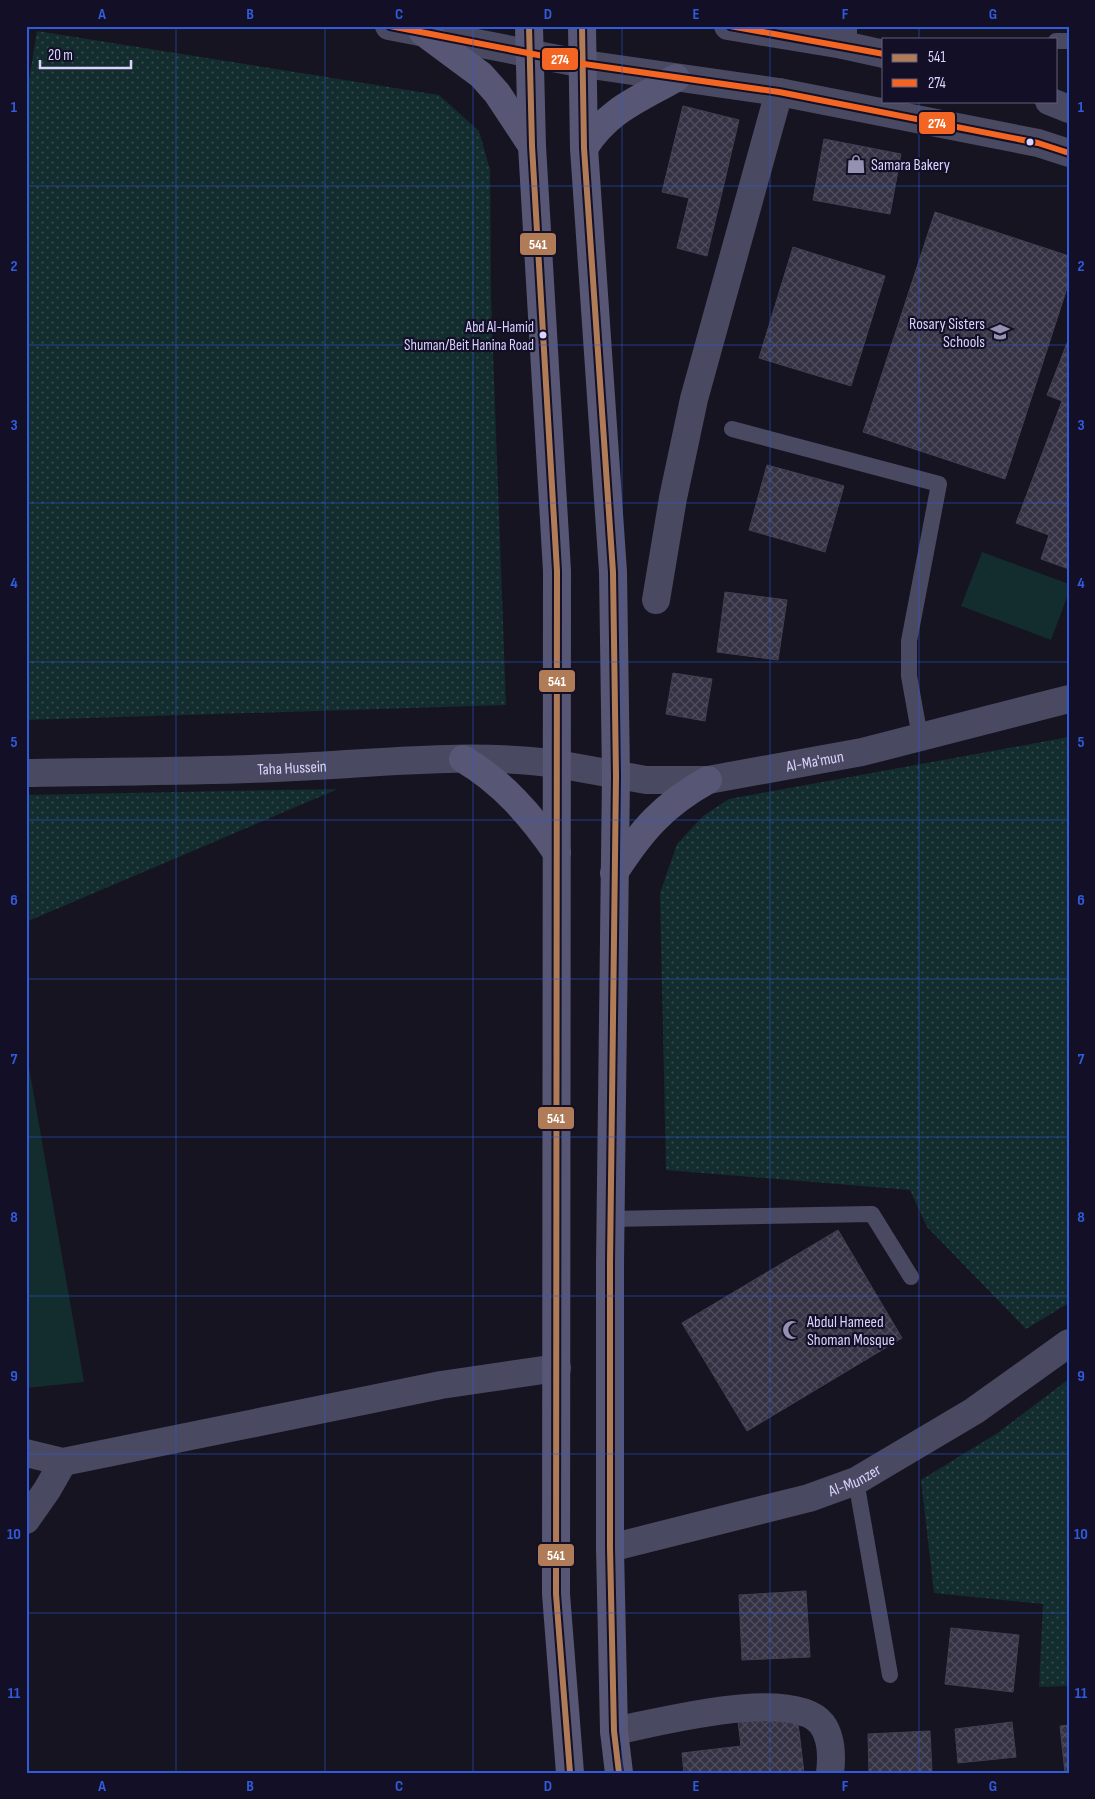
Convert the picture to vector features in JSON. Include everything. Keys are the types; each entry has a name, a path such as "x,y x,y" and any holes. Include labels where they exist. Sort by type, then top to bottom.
{"main road":[{"path":"582,26 584,148 613,572 616,776 610,1219 610,1548 614,1731 619,1773"},
{"path":"423,32 481,76 497,93 532,146"},
{"path":"529,39 532,146 557,571 556,1594 570,1773"},
{"path":"584,148 605,120 622,108 676,78"},
{"path":"463,759 481,770 516,800 537,824 557,852"},
{"path":"614,873 631,846 658,815 675,800 708,780"}],"street":[{"path":"389,26 423,32 529,39 584,64 778,92 1028,141 1069,153"},
{"path":"728,26 843,36 882,53"},
{"path":"656,600 673,498 694,399 778,92"},
{"path":"1052,102 1069,109"},
{"name":"Al-Ma'mun","path":"557,764 616,776 678,782 708,780 862,752 1069,699"},
{"name":"Taha Hussein","path":"26,772 282,768 463,759 514,760 557,764"},
{"name":"Al-Munzer","path":"610,1548 809,1498 856,1481 974,1411 1069,1343"},
{"path":"26,1453 63,1462 442,1385 557,1368"},
{"path":"26,1520 47,1490 63,1462"},
{"path":"614,1731 734,1709 767,1707 798,1710 812,1715 823,1725 830,1741 830,1773"}],"lane":[{"path":"732,429 939,484 909,641 910,676 920,737"},
{"path":"610,1219 872,1214 911,1277"},
{"path":"856,1481 890,1675"}],"green space":[{"path":"37,31 439,95 479,131 490,170 491,298 506,705 26,720 26,98"},
{"path":"982,552 1069,584 1069,592 1051,640 961,606"},
{"path":"1069,737 1069,1303 1026,1329 927,1227 910,1190 666,1170 660,893 677,844 703,816 729,799"},
{"path":"338,789 26,922 26,795"},
{"path":"26,1050 84,1382 26,1388"},
{"path":"1069,1379 1069,1686 1039,1687 1043,1604 934,1593 921,1480 996,1434"}],"building":[{"path":"683,106 739,120 707,256 677,248 689,198 662,192"},
{"path":"824,139 901,154 890,214 813,200"},
{"path":"935,212 1069,256 1069,282 1005,479 863,432"},
{"path":"793,247 885,276 851,386 759,358"},
{"path":"1069,338 1069,569 1041,559 1049,535 1016,523 1062,401 1047,395"},
{"path":"767,465 844,486 825,552 749,530"},
{"path":"725,592 787,600 778,660 717,652"},
{"path":"673,673 712,679 705,721 666,714"},
{"name":"Abdul Hameed Shoman Mosque","path":"838,1230 902,1338 747,1431 682,1323"},
{"path":"806,1591 810,1657 742,1660 739,1595"},
{"path":"951,1628 1019,1635 1013,1692 945,1684"},
{"path":"797,1714 804,1773 684,1773 682,1753 741,1746 738,1721"},
{"path":"1012,1722 1016,1757 958,1763 955,1729"},
{"path":"1069,1725 1069,1773 1065,1773 1060,1726"},
{"path":"930,1731 932,1773 869,1773 868,1734"}],"transit line":[{"name":"274","path":"390,26 584,64 779,92 1038,143 1069,153"},
{"name":"541","path":"529,26 532,146 557,571 556,1594 570,1773"},
{"name":"541","path":"582,26 584,148 613,572 616,776 610,1263 610,1548 614,1731 619,1773"},
{"name":"274","path":"730,26 882,54"}],"place":[{"name":"Samara Bakery","path":"856,164"},
{"name":"Rosary Sisters Schools","path":"1000,332"},
{"name":"Abd Al-Hamid Shuman/Beit Hanina Road","path":"543,335"},
{"name":"Abdul Hameed Shoman Mosque","path":"792,1330"}]}
